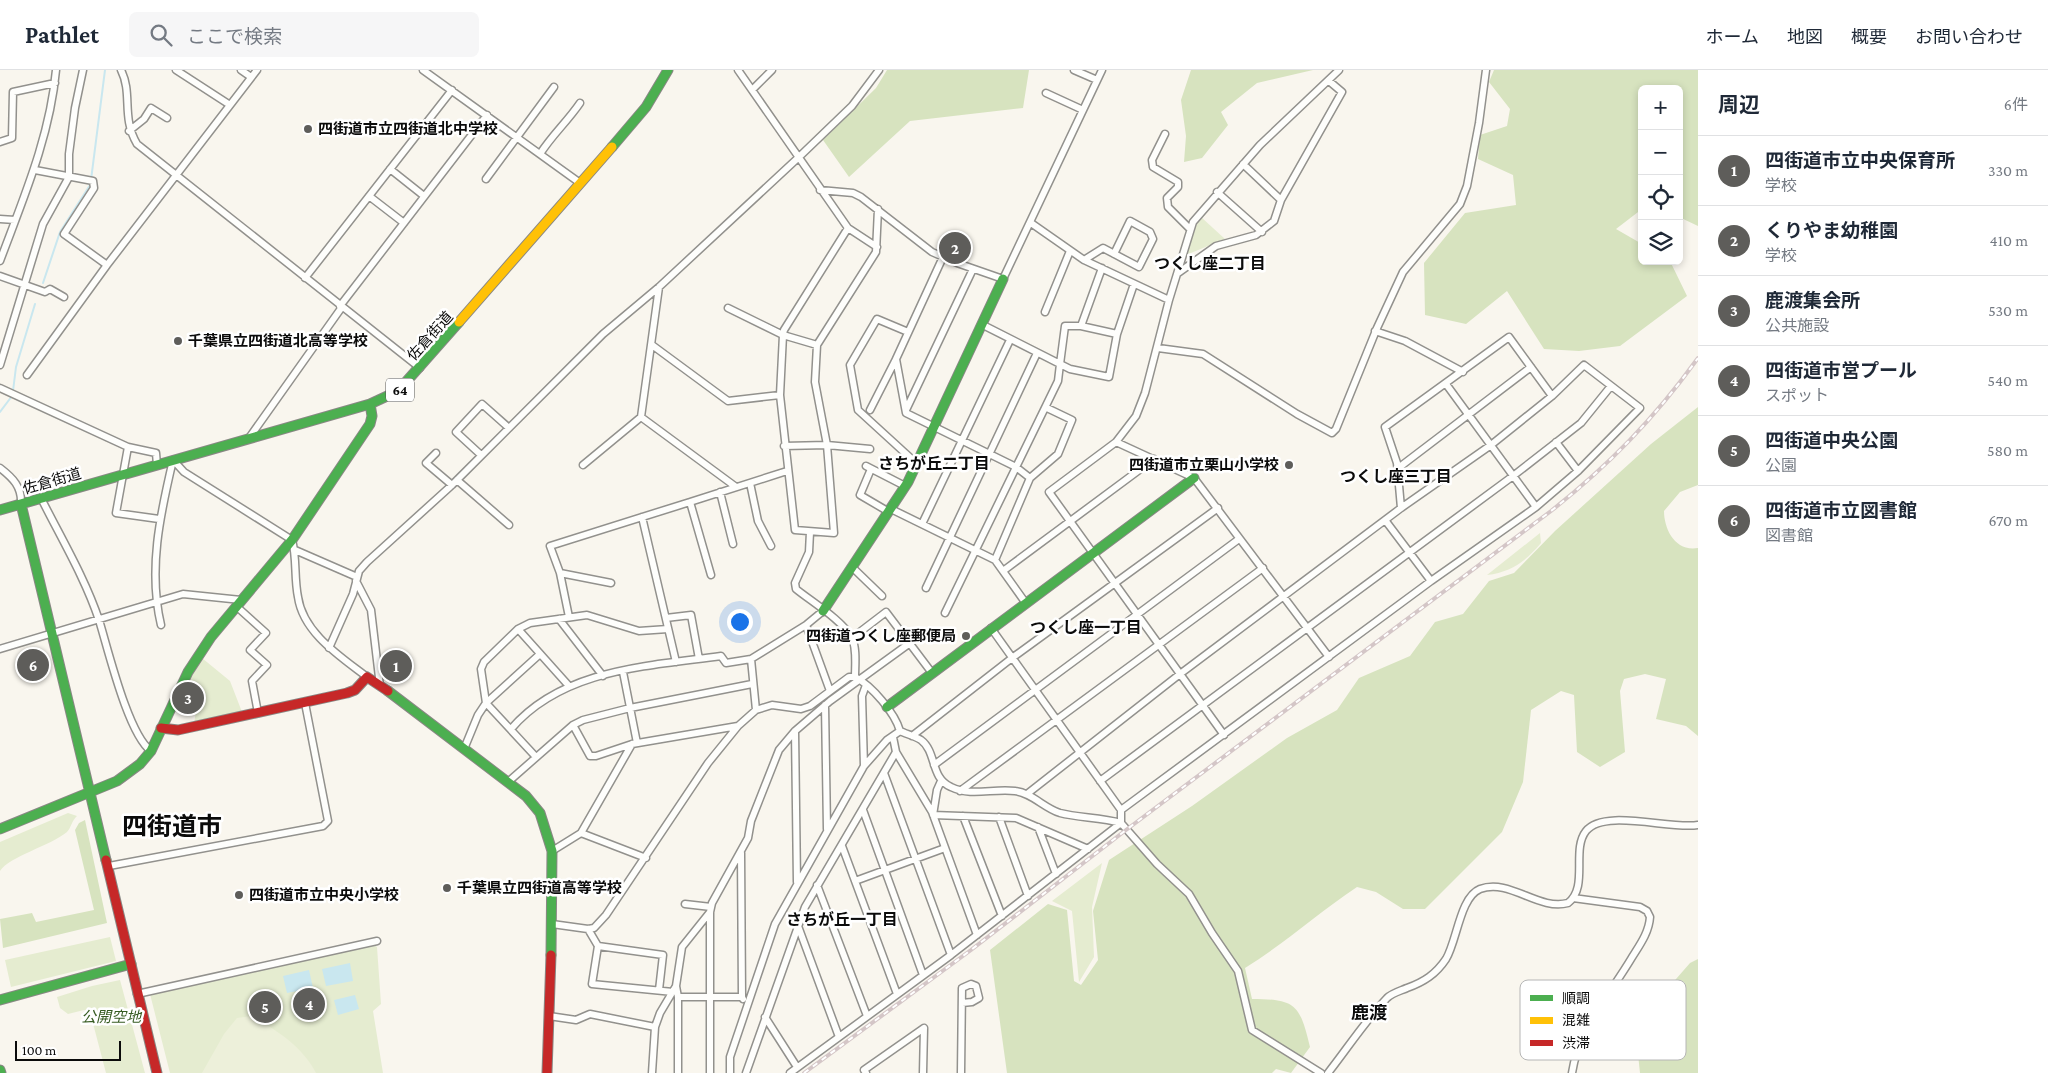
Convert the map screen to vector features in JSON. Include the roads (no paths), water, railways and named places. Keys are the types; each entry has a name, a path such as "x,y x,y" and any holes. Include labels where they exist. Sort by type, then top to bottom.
{"street":[{"path":"0,261 2,251 35,170 55,83 56,70"},
{"path":"0,365 43,224 69,177 69,154 75,108 83,70"},
{"path":"121,70 125,78 126,112 129,131 137,144 420,368"},
{"path":"176,70 230,106"},
{"path":"241,70 251,78"},
{"path":"27,375 107,265 257,70"},
{"path":"423,70 580,183"},
{"name":"佐倉街道","path":"0,510 370,404 398,392 646,107 668,70"},
{"path":"738,70 848,228 877,247"},
{"path":"752,90 772,70"},
{"path":"329,648 353,594 356,579 367,562 454,482 603,334 659,288 799,157 852,106 879,70"},
{"path":"1074,70 1097,80"},
{"path":"511,729 531,708 569,686 603,676 676,662 721,656 726,663 751,659 806,625 823,611 905,486 1102,70"},
{"path":"1224,735 1049,492 1116,442 1132,424 1140,410 1158,348 1169,300 1193,222 1243,164 1339,70"},
{"path":"1158,348 1203,354 1297,414 1332,433 1346,406 1376,331 1403,272 1460,204 1467,186 1479,123 1486,70"},
{"path":"1177,274 1216,246 1262,232 1274,220 1281,200 1342,92 1329,81"},
{"path":"0,142 12,138 13,92 55,83"},
{"path":"486,179 554,87"},
{"path":"306,278 452,90"},
{"path":"1046,93 1083,110"},
{"path":"540,154 552,136 562,129 580,104"},
{"path":"129,131 144,119 151,108 167,118"},
{"path":"248,439 341,306 486,115"},
{"path":"1165,134 1152,160 1153,167 1178,182 1178,187 1167,198 1168,207 1190,229"},
{"path":"1243,164 1281,200"},
{"path":"390,169 424,196"},
{"path":"35,170 91,181 94,188 64,234 107,265"},
{"path":"820,190 853,193 932,252 1003,279"},
{"path":"1217,192 1262,232"},
{"path":"369,196 404,222"},
{"path":"848,228 784,330 780,394 784,446 795,530 834,533 827,446 815,382 817,346 876,252 878,210"},
{"path":"0,219 15,220"},
{"path":"1084,260 1103,248 1114,254 1139,266 1153,239 1150,232 1130,221 1114,254"},
{"path":"1030,223 1084,260 1169,300"},
{"path":"1045,312 1070,251"},
{"path":"870,410 896,359 943,257"},
{"path":"1081,326 1102,268"},
{"path":"905,411 973,269"},
{"path":"0,276 45,292 50,289 64,297"},
{"path":"982,325 1070,369 1109,376 1117,334 1134,284"},
{"path":"583,465 641,417 659,288"},
{"path":"728,308 784,335 817,346"},
{"path":"908,332 877,318 850,365 850,372 858,410 916,463"},
{"path":"945,613 1016,466 1047,408 1058,381 1065,326 1081,326 1117,334"},
{"path":"1376,331 1405,341 1463,372"},
{"path":"1401,508 1397,469 1385,427 1509,337 1552,396"},
{"path":"922,524 1010,340"},
{"path":"652,344 728,400 780,394"},
{"path":"926,588 1037,353"},
{"path":"896,359 905,411"},
{"path":"790,1073 951,955 1088,849 1120,823 1122,810 1431,581 1536,507 1578,471 1640,408 1584,365 1552,396 1491,445 1401,508 1180,674 1079,751 1027,794"},
{"path":"1397,469 1531,367"},
{"path":"1446,384 1536,507"},
{"path":"1100,781 1513,476 1581,423 1611,386"},
{"path":"0,388 128,447 156,452 157,465"},
{"path":"0,829 89,794 132,772 151,751 188,672 211,637 292,540 370,424 372,416 370,404"},
{"path":"481,455 456,432 482,404 509,428"},
{"path":"995,560 1030,478 1058,454 1072,420 1047,408"},
{"path":"905,411 1016,466 1030,478"},
{"path":"641,417 736,487"},
{"path":"1116,442 1194,478 1218,508 1239,539 1285,596 1329,657"},
{"path":"1556,442 1578,471"},
{"path":"784,446 870,449"},
{"path":"128,447 116,512 159,520"},
{"path":"436,453 426,463 454,482 509,525"},
{"path":"1003,571 1154,459"},
{"path":"172,460 184,472 292,540 295,550 294,574 298,600 309,623 329,648 418,712 508,782 536,807 552,851 552,924 547,1073"},
{"path":"161,626 155,601 159,520 172,460"},
{"path":"0,468 19,487 22,495 21,504 157,1073"},
{"path":"905,486 869,468 860,495 995,560 1025,602"},
{"path":"569,617 560,574 550,546 787,471"},
{"path":"887,707 1025,602 1194,478"},
{"path":"750,483 758,521 772,546"},
{"path":"720,492 733,544"},
{"path":"41,498 99,620 117,684 136,728 146,747 151,751"},
{"path":"690,502 711,575"},
{"path":"912,736 1012,658 1218,508"},
{"path":"642,517 676,662"},
{"path":"1385,520 1431,581"},
{"path":"810,532 809,552 795,583 796,589 829,614 852,638 858,678"},
{"path":"934,765 1239,539"},
{"path":"295,550 356,579 371,610 380,686"},
{"path":"852,567 882,596"},
{"path":"960,791 1263,568"},
{"path":"560,574 611,583"},
{"path":"0,649 52,635 155,601 183,594 239,603 266,633 250,650 267,665 252,681 258,713"},
{"path":"852,638 886,612 932,673"},
{"path":"536,756 486,703 481,669 484,662 518,629 530,623 587,615 639,632 668,629"},
{"path":"666,618 691,615 699,659"},
{"path":"559,619 603,676"},
{"path":"806,625 830,691"},
{"path":"991,628 1122,810"},
{"path":"518,629 569,686"},
{"path":"678,1073 676,992 682,947 711,909 741,852 779,750 795,731 858,678 910,643"},
{"path":"464,749 478,715 486,703 540,654"},
{"path":"751,659 756,710"},
{"path":"552,851 580,833 634,744 623,672"},
{"path":"161,728 178,730 305,703 355,690 363,684 367,677"},
{"path":"552,924 588,930 594,928 606,915 646,858 708,764 738,726 756,710 772,704 801,709 810,706 849,677 858,678 887,707 896,720 900,731 921,740 927,748 941,781 960,791 982,793 1014,791 1027,794 1060,813 1120,823 1157,864 1189,894 1212,933 1238,971 1252,1030 1321,1073"},
{"path":"508,782 573,725 583,720 630,708 752,684"},
{"path":"864,766 862,696 866,685"},
{"path":"109,866 323,826 328,820 305,703"},
{"path":"825,705 827,830"},
{"path":"573,725 590,756 596,756 634,744 738,726"},
{"path":"795,731 797,884"},
{"path":"730,1073 730,1057 775,924 864,766 900,731"},
{"path":"893,737 896,752 933,815 977,935"},
{"path":"749,1071 765,1017 805,907 864,810 896,752"},
{"path":"884,773 951,955"},
{"path":"933,815 936,790 941,781"},
{"path":"864,810 923,975"},
{"path":"933,815 1016,818 1088,849"},
{"path":"962,816 1002,916"},
{"path":"999,817 1028,896"},
{"path":"1328,1073 1387,998 1420,984 1439,970 1452,946 1467,901 1472,894 1487,887 1506,888 1554,904 1568,903 1573,898 1578,880 1582,838 1591,826 1610,820 1669,825 1698,825"},
{"path":"1038,828 1056,874"},
{"path":"580,833 646,858"},
{"path":"842,846 897,994"},
{"path":"855,882 945,848"},
{"path":"741,852 742,997 747,1005"},
{"path":"818,885 867,1016"},
{"path":"1573,898 1640,907 1647,911 1650,917 1643,940 1618,980"},
{"path":"685,904 711,909"},
{"path":"710,1073 711,909"},
{"path":"798,926 839,1037"},
{"path":"588,930 598,946 592,984 711,997 742,997"},
{"path":"138,994 376,941"},
{"path":"598,946 663,955 659,990"},
{"path":"0,1000 131,964"},
{"path":"652,1073 655,1027 660,1013 676,992"},
{"path":"960,1073 962,1003"},
{"path":"549,1016 576,1020 590,1014 655,1027"},
{"path":"765,1017 797,1067"},
{"path":"866,1073 864,1070 924,1028 923,1073"},
{"path":"1572,1073 1575,1060"}],"water":[{"path":"350,963 353,981 326,986 322,969"},
{"path":"309,970 313,988 287,993 283,976"},
{"path":"355,995 359,1009 338,1015 334,1000"}],"waterway":[{"path":"91,180 105,70"},
{"path":"43,283 60,232 90,185"},
{"path":"13,391 16,367 35,304"},
{"path":"0,412 12,396"}],"railway":[{"path":"804,1073 971,950 1126,830 1551,511 1630,440 1665,401 1698,358"}],"place":[{"name":"四街道市立四街道北中学校","path":"308,129"},
{"name":"くりやま幼稚園","path":"955,248"},
{"name":"千葉県立四街道北高等学校","path":"178,341"},
{"name":"四街道市立栗山小学校","path":"1289,465"},
{"name":"四街道つくし座郵便局","path":"966,636"},
{"name":"四街道市立図書館","path":"33,665"},
{"name":"四街道市立中央保育所","path":"396,666"},
{"name":"鹿渡集会所","path":"188,698"},
{"name":"千葉県立四街道高等学校","path":"447,888"},
{"name":"四街道市立中央小学校","path":"239,895"},
{"name":"四街道市営プール","path":"309,1004"},
{"name":"四街道中央公園","path":"265,1007"}],"district":[{"name":"つくし座二丁目","path":"1210,263"},
{"name":"さちが丘二丁目","path":"934,463"},
{"name":"つくし座三丁目","path":"1396,476"},
{"name":"つくし座一丁目","path":"1086,627"},
{"name":"四街道市","path":"172,826"},
{"name":"さちが丘一丁目","path":"842,919"},
{"name":"鹿渡","path":"1369,1013"}],"park label":[{"name":"公開空地","path":"111,1017"}]}
